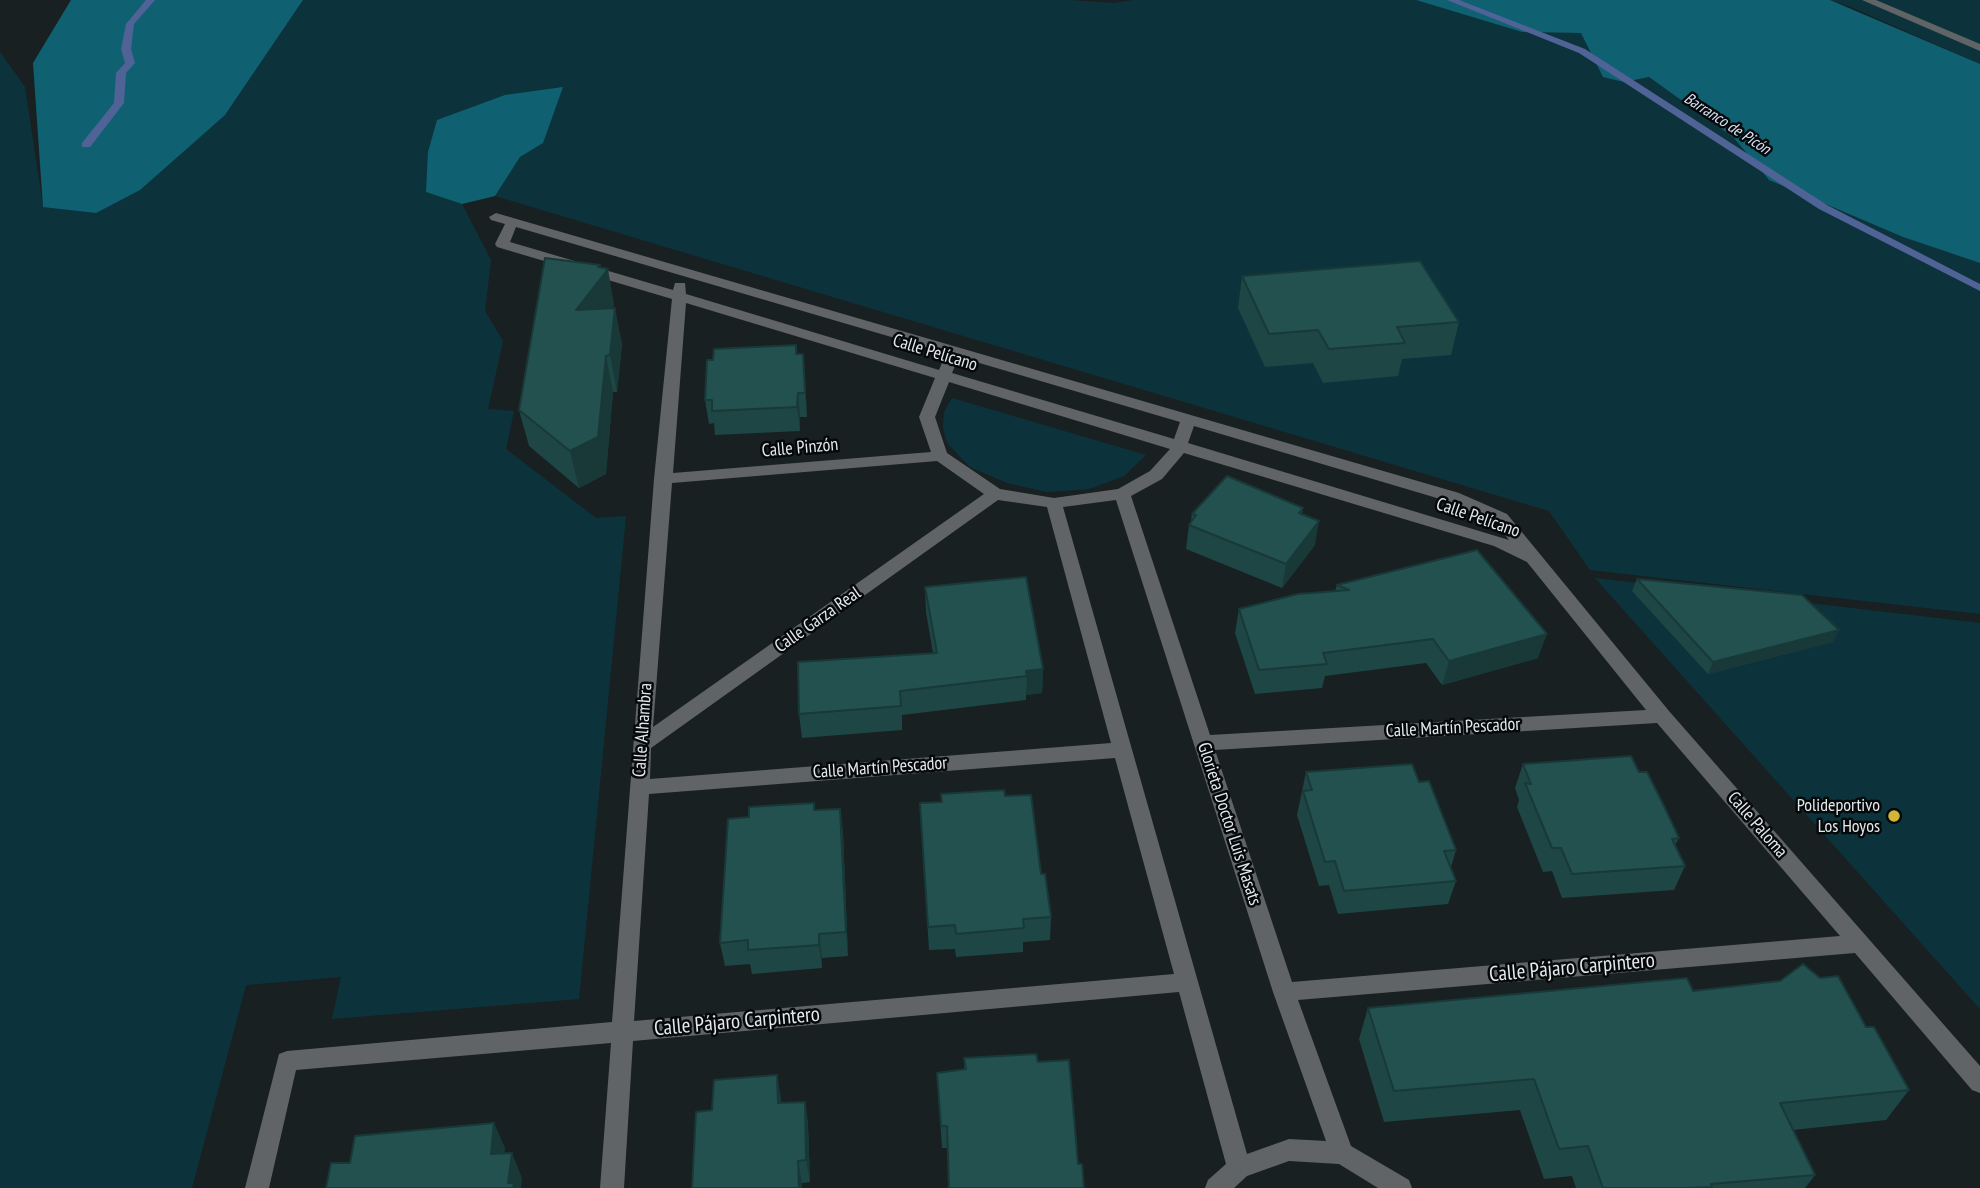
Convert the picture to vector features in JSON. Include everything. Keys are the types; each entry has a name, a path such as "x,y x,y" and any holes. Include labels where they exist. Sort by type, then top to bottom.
{"street":[{"path":"1867,0 1980,48"},
{"name":"Calle Pelícano","path":"504,220 1453,498 1501,518 1539,562 1500,542 502,244 504,220"},
{"name":"Calle Alhambra","path":"612,1188 662,479 681,272"},
{"path":"954,351 927,417 940,456 995,494 1054,503 1122,494 1156,475 1177,454 1189,420"},
{"name":"Calle Pinzón","path":"662,479 940,456"},
{"name":"Calle Garza Real","path":"642,745 995,494"},
{"name":"Glorieta Doctor Luis Masats","path":"1122,494 1284,992 1342,1153"},
{"path":"1054,503 1239,1168"},
{"name":"Calle Paloma","path":"1539,562 1662,716 1980,1083"},
{"name":"Calle Martín Pescador","path":"1203,743 1662,716"},
{"name":"Calle Martín Pescador","path":"640,787 1121,750"},
{"name":"Calle Pájaro Carpintero","path":"1284,992 1860,944"},
{"name":"Calle Pájaro Carpintero","path":"257,1188 287,1061 1187,982"},
{"path":"1217,1188 1239,1168 1289,1150 1342,1153 1400,1188"}],"shaded area":[{"path":"71,0 303,0 225,115 140,190 96,213 43,207 33,63"},
{"path":"303,0 1069,0 1114,3 1133,0 1416,0 1522,32 1581,33 1624,82 1649,77 1734,138 1769,180 1903,237 1980,263 1980,614 1590,570 1549,511 495,196 520,157 543,143 426,192 462,204 491,260 485,311 503,341 488,409 514,411 506,449 596,518 626,516 579,999 332,1019 341,977 246,985 192,1188 0,1188 0,52 25,87 43,207 225,115"},
{"path":"1416,0 1830,0 1980,64 1980,263 1903,237 1769,180 1734,138 1649,77 1624,82 1603,77 1581,33 1522,32"},
{"path":"1830,0 1980,0 1980,64 1851,7"},
{"path":"563,87 543,143 520,157 495,196 462,204 426,192 428,152 437,120 505,95"},
{"path":"952,398 1146,455 1124,476 1089,489 1047,492 1007,483 970,467 947,443 943,427 944,412"},
{"name":"Polideportivo Los Hoyos","path":"1595,578 1980,623 1980,1009"}],"building":[{"path":"545,258 600,265 598,267 608,269 576,310 615,308 610,355 606,356 598,437 570,451 519,410"},
{"path":"1420,261 1459,322 1397,327 1405,343 1329,349 1318,330 1269,334 1242,276"},
{"path":"796,345 796,354 803,354 805,393 798,393 797,407 712,411 712,400 705,400 707,360 713,360 714,349"},
{"path":"1227,476 1303,508 1299,513 1319,521 1286,564 1189,525 1196,515 1192,514"},
{"path":"1477,550 1547,634 1449,661 1433,639 1323,653 1327,664 1259,670 1239,609 1298,594 1349,590 1337,585"},
{"path":"1026,577 1043,669 1026,671 1027,676 900,691 901,706 799,714 798,662 937,653 925,587"},
{"path":"1637,579 1802,595 1839,630 1713,662"},
{"path":"1631,756 1639,772 1647,772 1664,806 1679,838 1672,839 1685,866 1572,874 1561,848 1552,848 1525,783 1531,784 1523,764"},
{"path":"1412,764 1419,782 1429,781 1456,850 1444,851 1456,881 1344,891 1335,861 1325,862 1303,791 1312,790 1306,772"},
{"path":"1004,790 1005,796 1031,795 1041,874 1045,874 1051,917 1023,919 1024,928 956,934 955,925 928,927 920,803 942,802 941,794"},
{"path":"814,803 814,810 840,809 846,932 819,934 819,945 748,950 748,940 720,943 728,819 749,817 749,807"},
{"path":"1803,964 1820,978 1838,976 1866,1027 1874,1027 1909,1090 1780,1103 1815,1175 1711,1184 1712,1187 1603,1188 1588,1146 1559,1149 1534,1079 1394,1091 1368,1008 1687,978 1693,991 1780,981"},
{"path":"1036,1054 1038,1062 1069,1060 1078,1164 1082,1164 1084,1188 949,1188 947,1126 941,1126 937,1073 966,1069 964,1058"},
{"path":"777,1075 778,1103 805,1102 806,1160 798,1161 799,1188 692,1188 696,1112 712,1110 714,1080"},
{"path":"494,1123 491,1154 512,1153 508,1183 514,1183 513,1188 326,1188 331,1163 350,1163 355,1136"}],"waterway":[{"path":"86,145 119,103 121,73 130,63 126,49 130,24 151,0"},
{"name":"Barranco de Picón","path":"1451,0 1582,51 1823,207 1980,288"}],"place":[{"name":"Polideportivo Los Hoyos","path":"1894,816"}]}
